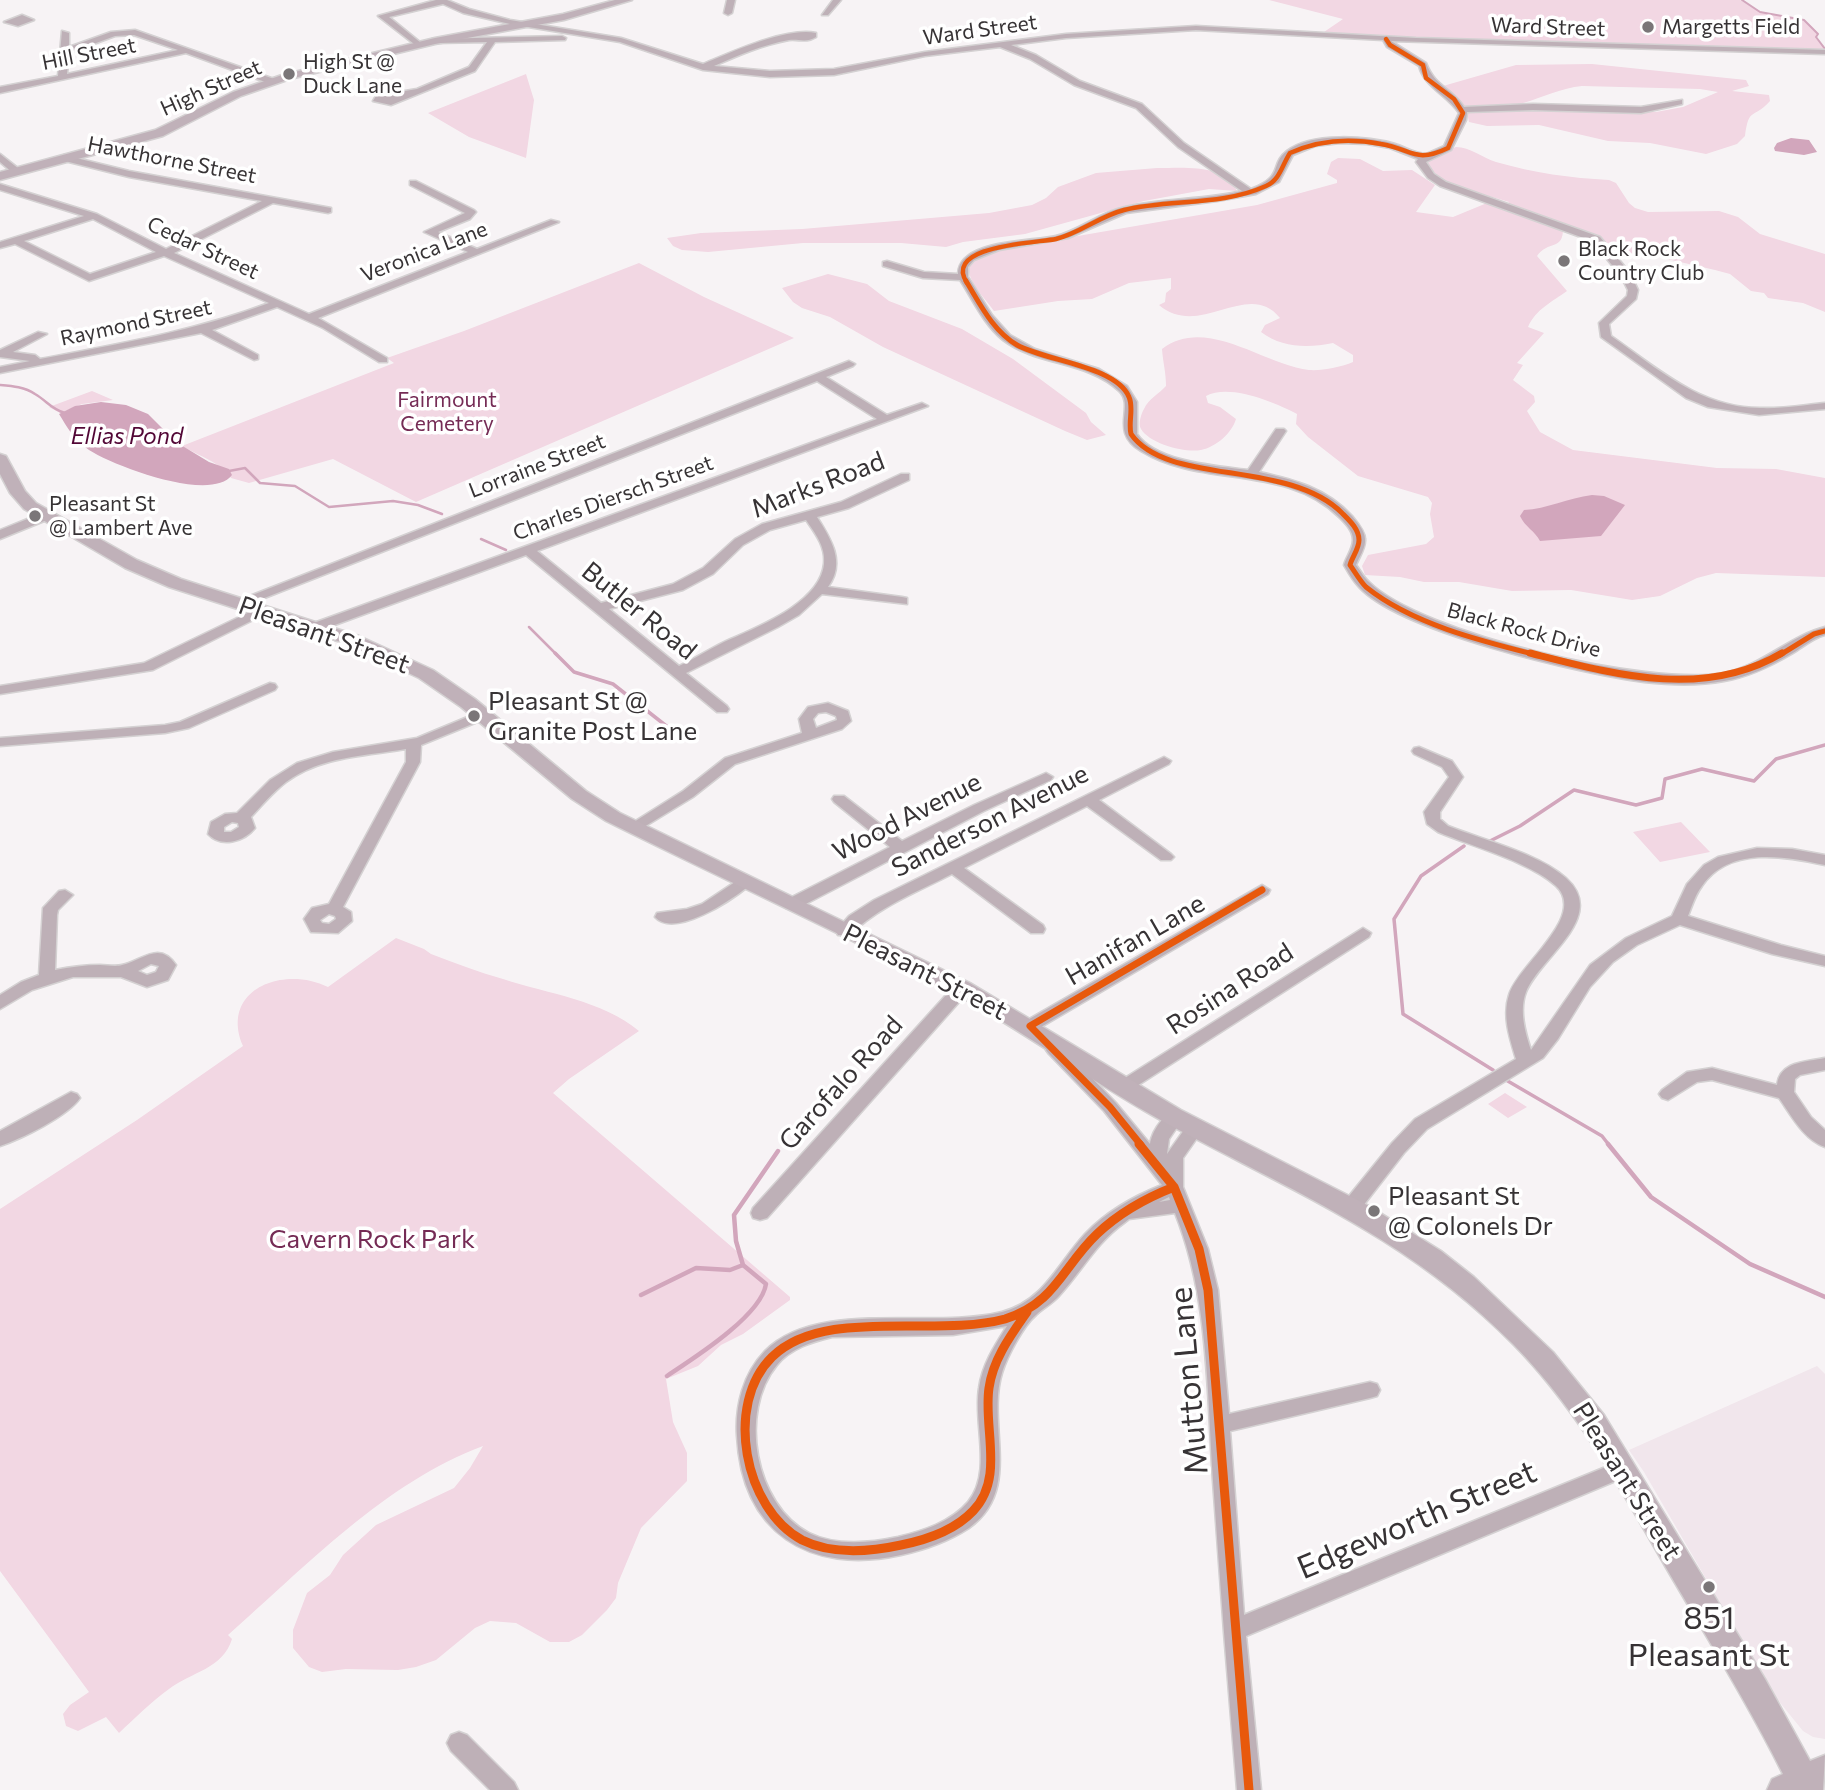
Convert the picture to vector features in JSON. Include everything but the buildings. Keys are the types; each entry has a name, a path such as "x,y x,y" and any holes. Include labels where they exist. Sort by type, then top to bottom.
{"main road":[{"name":"High Street","path":"0,176 159,133 237,94 271,81 435,41 564,18 626,0"},
{"path":"564,18 556,26 564,34"},
{"name":"Pleasant Street","path":"0,459 21,498 45,516 144,570 316,627 408,664 456,693 579,795 634,827 962,988 1030,1026 1123,1087 1185,1123 1352,1206 1388,1227 1445,1268 1513,1327 1559,1378 1608,1442 1727,1641 1804,1783"}],"street":[{"path":"728,13 731,0"},
{"path":"825,13 837,0"},
{"path":"418,45 407,38 398,26 382,16 442,1"},
{"name":"Ward Street","path":"442,1 466,11 564,34 597,35 621,40 703,67 754,74 812,74 925,54 1080,34 1215,28 1385,39 1399,43 1824,52"},
{"path":"65,51 106,36 132,32 271,81"},
{"path":"61,78 64,72 65,33"},
{"path":"435,41 492,41 564,34"},
{"path":"703,67 758,43 795,37"},
{"path":"397,97 420,91 472,69 492,41"},
{"path":"887,264 923,275 963,276 961,269 964,260 980,251 1060,238 1098,218 1130,208 1250,191 1274,182 1281,174 1287,156 1308,146 1351,141 1372,142 1423,157 1448,148 1462,120 1461,110 1454,99 1426,78 1423,65 1399,43"},
{"path":"1001,45 1033,57 1077,83 1139,106 1181,145 1250,191"},
{"name":"Hill Street","path":"0,90 185,51"},
{"path":"1461,110 1533,107 1640,110 1679,102"},
{"path":"1423,157 1421,162 1431,176 1443,184 1596,239 1626,275 1633,290 1632,297 1604,323 1606,337 1690,397 1712,405 1750,412 1825,406"},
{"path":"0,158 16,171"},
{"name":"Hawthorne Street","path":"64,158 130,174 328,210"},
{"path":"413,183 471,212 467,217 429,232 476,252"},
{"name":"Cedar Street","path":"0,187 94,216 166,253 327,326 383,360"},
{"name":"Hawthorne Street","path":"15,240 89,278 166,253 273,200"},
{"path":"0,245 94,216"},
{"name":"Veronica Lane","path":"308,318 554,222"},
{"name":"Black Rock Drive","path":"963,276 1005,337 1026,348 1101,374 1125,389 1131,402 1127,430 1138,444 1167,458 1251,475 1305,489 1321,496 1345,514 1359,538 1351,559 1352,570 1372,589 1430,622 1490,643 1631,676 1696,680 1733,676 1754,670 1814,634 1825,631"},
{"name":"Raymond Street","path":"0,370 88,355 204,330 277,304"},
{"path":"204,330 254,357"},
{"path":"1,354 43,334"},
{"path":"1,354 47,361"},
{"name":"Lorraine Street","path":"239,603 849,363"},
{"path":"817,376 885,419"},
{"name":"Charles Diersch Street","path":"316,627 922,406"},
{"path":"1251,475 1280,431"},
{"name":"Marks Road","path":"599,608 678,587 708,571 751,534 845,505 905,477"},
{"path":"0,535 45,516"},
{"path":"677,671 786,619 818,590 828,572 832,557 822,530 810,516"},
{"name":"Butler Road","path":"528,550 722,709"},
{"path":"818,590 902,601"},
{"path":"0,690 148,667 262,610"},
{"path":"0,743 165,729 193,721 270,687"},
{"path":"241,818 277,782 301,767 334,757 414,743 486,718"},
{"path":"634,827 688,794 730,761 809,735"},
{"path":"334,909 408,772 415,754 414,743"},
{"path":"1419,751 1447,764 1456,777 1432,812 1432,821 1454,834 1542,871 1560,882 1572,896 1574,905 1570,922 1531,968 1517,995 1515,1024 1526,1062"},
{"name":"Sanderson Avenue","path":"844,931 873,908 1164,761"},
{"name":"Wood Avenue","path":"792,904 1046,777"},
{"path":"839,799 901,848"},
{"path":"1088,799 1167,857"},
{"path":"1679,919 1697,881 1708,869 1724,860 1760,853 1789,854 1825,860"},
{"path":"954,868 1037,929"},
{"path":"663,917 687,916 704,910 724,899 744,881"},
{"name":"Hanifan Lane","path":"1030,1026 1262,890"},
{"path":"47,977 49,915 51,908 65,895"},
{"path":"1352,1206 1403,1141 1421,1124 1454,1101 1526,1062 1544,1048 1580,989 1602,961 1641,934 1679,919 1777,950 1825,961"},
{"name":"Rosina Road","path":"1123,1087 1363,933"},
{"path":"0,1003 24,986 62,973 124,971"},
{"name":"Garofalo Road","path":"760,1213 962,988"},
{"name":"Mutton Lane","path":"1030,1026 1110,1107 1156,1166 1177,1196 1199,1249 1208,1290 1234,1630 1250,1790"},
{"path":"1825,1065 1795,1070 1787,1076 1784,1086 1785,1093 1805,1122 1825,1140"},
{"path":"1668,1094 1693,1076 1712,1074 1785,1093"},
{"path":"0,1139 47,1115 71,1098"},
{"path":"1156,1166 1160,1138 1185,1123"},
{"name":"Mutton Lane","path":"1177,1196 1174,1157 1185,1123"},
{"path":"1027,1311 1002,1319 933,1328 839,1328 818,1331 789,1344 769,1360 756,1379 748,1403 746,1425 749,1455 757,1489 766,1510 776,1522 807,1542 825,1549 847,1552 900,1546 931,1537 954,1526 976,1510 990,1480 987,1410 992,1372 999,1355 1027,1311 1065,1275 1091,1240 1125,1214 1177,1196"},
{"path":"1220,1425 1370,1390"},
{"name":"Edgeworth Street","path":"1234,1630 1625,1468"},
{"path":"459,1743 506,1790"}],"shaded area":[{"path":"1817,1366 1825,1374 1825,1739 1813,1737 1803,1731 1773,1694 1629,1450"}],"green space":[{"path":"1269,0 1740,0 1763,12 1807,23 1818,34 1816,38 1825,49 1746,49 1389,37 1324,32 1343,19"},
{"path":"1592,64 1746,80 1749,86 1732,91 1769,95 1770,101 1750,117 1745,136 1737,144 1706,154 1650,143 1608,141 1539,125 1487,126 1469,122 1467,113 1656,112 1683,107 1718,92 1700,89 1582,86 1516,105 1468,108 1462,106 1443,86 1516,65"},
{"path":"526,74 534,100 526,158 469,137 428,113"},
{"name":"Black Rock Country Club","path":"1456,147 1524,169 1609,180 1616,183 1635,208 1648,212 1719,211 1738,217 1760,234 1825,254 1825,312 1803,303 1768,298 1764,293 1751,291 1730,274 1667,259 1655,253 1630,254 1625,248 1607,246 1593,234 1507,205 1509,202 1489,196 1485,198 1459,188 1444,180 1425,161"},
{"name":"Black Rock Country Club","path":"1338,158 1360,159 1383,171 1412,170 1435,185 1416,212 1453,217 1487,203 1563,229 1558,243 1541,251 1537,256 1567,291 1545,306 1531,321 1528,327 1544,333 1517,363 1523,365 1513,380 1534,396 1535,402 1527,411 1540,432 1573,450 1717,468 1776,469 1825,478 1825,577 1716,573 1697,578 1660,596 1632,600 1571,590 1512,591 1459,582 1424,582 1400,577 1365,575 1362,566 1368,555 1426,544 1434,537 1430,514 1432,503 1428,497 1358,476 1308,437 1296,424 1297,414 1253,396 1227,392 1206,396 1208,403 1220,407 1236,419 1223,439 1201,450 1177,449 1160,443 1146,434 1140,424 1146,405 1166,386 1162,349 1179,340 1197,337 1216,339 1309,370 1348,364 1353,362 1353,355 1333,343 1296,345 1269,337 1261,332 1265,325 1280,318 1267,307 1253,304 1207,314 1175,314 1159,305 1165,302 1166,293 1171,289 1171,278 1129,283 1092,299 1058,301 994,311 972,281 970,261 991,251 1257,205 1337,183 1337,180 1327,174 1331,162"},
{"path":"1157,168 1213,171 1231,182 1237,191 1209,189 1144,201 1025,234 963,242 946,247 901,243 803,243 708,252 682,250 673,246 667,238 701,233 802,229 989,213 1032,205 1046,198 1058,187 1096,173"},
{"name":"Fairmount Cemetery","path":"639,263 704,297 794,338 416,502 333,459 249,483 231,478 215,463 182,446 394,363 387,358"},
{"path":"828,274 867,284 889,301 962,329 1013,359 1086,413 1091,422 1106,435 1087,440 1065,431 883,347 830,317 802,308 793,302 782,288"},
{"path":"92,391 113,400 82,404 60,413 49,407"},
{"path":"1681,822 1710,852 1660,862 1633,832"},
{"name":"Cavern Rock Park","path":"396,938 476,970 592,1005 624,1020 639,1031 553,1093 790,1297 790,1300 743,1334 721,1345 698,1366 666,1379 673,1422 687,1453 687,1481 641,1528 618,1583 616,1598 582,1635 569,1642 550,1642 516,1623 490,1621 475,1628 436,1660 398,1670 346,1669 322,1672 309,1667 293,1648 293,1630 307,1593 330,1575 343,1555 376,1525 454,1488 483,1446 448,1461 413,1481 348,1528 228,1635 232,1639 228,1649 214,1664 169,1689 119,1733 106,1717 78,1731 66,1726 63,1714 70,1705 89,1692 0,1571 0,1209 137,1120 243,1046 238,1026 240,1010 248,996 260,987 275,981 293,979 328,987"},
{"path":"1505,1093 1527,1107 1508,1118 1488,1104"}],"water":[{"path":"1791,138 1809,140 1817,152 1804,155 1775,151 1777,143"},
{"name":"Ellias Pond","path":"101,402 126,405 148,414 176,442 209,462 229,469 232,475 221,483 184,484 140,472 101,457 75,438 59,414 75,406"},
{"path":"1592,495 1604,496 1625,505 1601,536 1540,541 1520,516 1524,510"}],"waterway":[{"path":"1742,0 1760,12 1804,20 1818,34 1816,37 1825,49"},
{"path":"0,385 27,390 65,413"},
{"path":"229,471 245,468 260,483 295,486 329,507 393,501 418,505 442,514"},
{"path":"481,539 506,550"},
{"path":"529,627 574,672 613,684 674,732"},
{"path":"1488,842 1520,826 1574,790 1636,805 1662,798 1665,779 1702,769 1754,781 1776,759 1825,745"},
{"path":"1464,846 1421,876 1394,919 1403,1014 1493,1070"},
{"path":"1506,1080 1602,1136 1609,1145"},
{"path":"1608,1144 1651,1197 1750,1264 1825,1297"},
{"path":"743,1265 736,1241 734,1215 778,1151"},
{"path":"641,1295 696,1268 730,1270 743,1265"},
{"path":"667,1376 725,1335 740,1322 761,1296 766,1284 743,1265"}],"cycle path":[{"path":"1386,39 1390,45 1423,65 1426,78 1454,99 1463,113 1448,148 1423,157 1367,141 1340,140 1314,144 1290,153 1276,180 1252,192 1124,210 1056,239 998,247 970,258 963,266 963,277 988,316 1000,331 1017,345 1095,372 1123,388 1131,402 1131,434 1136,442 1147,450 1171,460 1197,466 1282,481 1308,489 1331,502 1350,521 1359,537 1350,565 1364,585 1393,604 1432,622 1477,638 1568,663 1633,676 1683,680 1713,679 1741,673 1814,634 1825,631"},
{"path":"1249,1790 1234,1630 1213,1327 1199,1249 1174,1187 1110,1107 1030,1026 1262,890"},
{"path":"1027,1312 1004,1348 991,1376 988,1402 991,1465 989,1480 977,1507 964,1520 938,1534 912,1543 882,1550 853,1552 826,1548 802,1540 782,1526 765,1506 754,1480 748,1448 748,1405 752,1388 770,1358 789,1343 809,1334 832,1329 965,1326 1002,1320 1024,1312 1052,1291 1089,1242 1106,1226 1140,1203 1174,1187"}],"place":[{"name":"Margetts Field","path":"1648,27"},
{"name":"High St @ Duck Lane","path":"289,74"},
{"name":"Black Rock Country Club","path":"1564,261"},
{"name":"Pleasant St @ Lambert Ave","path":"35,516"},
{"name":"Pleasant St @ Granite Post Lane","path":"474,716"},
{"name":"Pleasant St @ Colonels Dr","path":"1374,1211"},
{"name":"851 Pleasant St","path":"1709,1587"}]}
